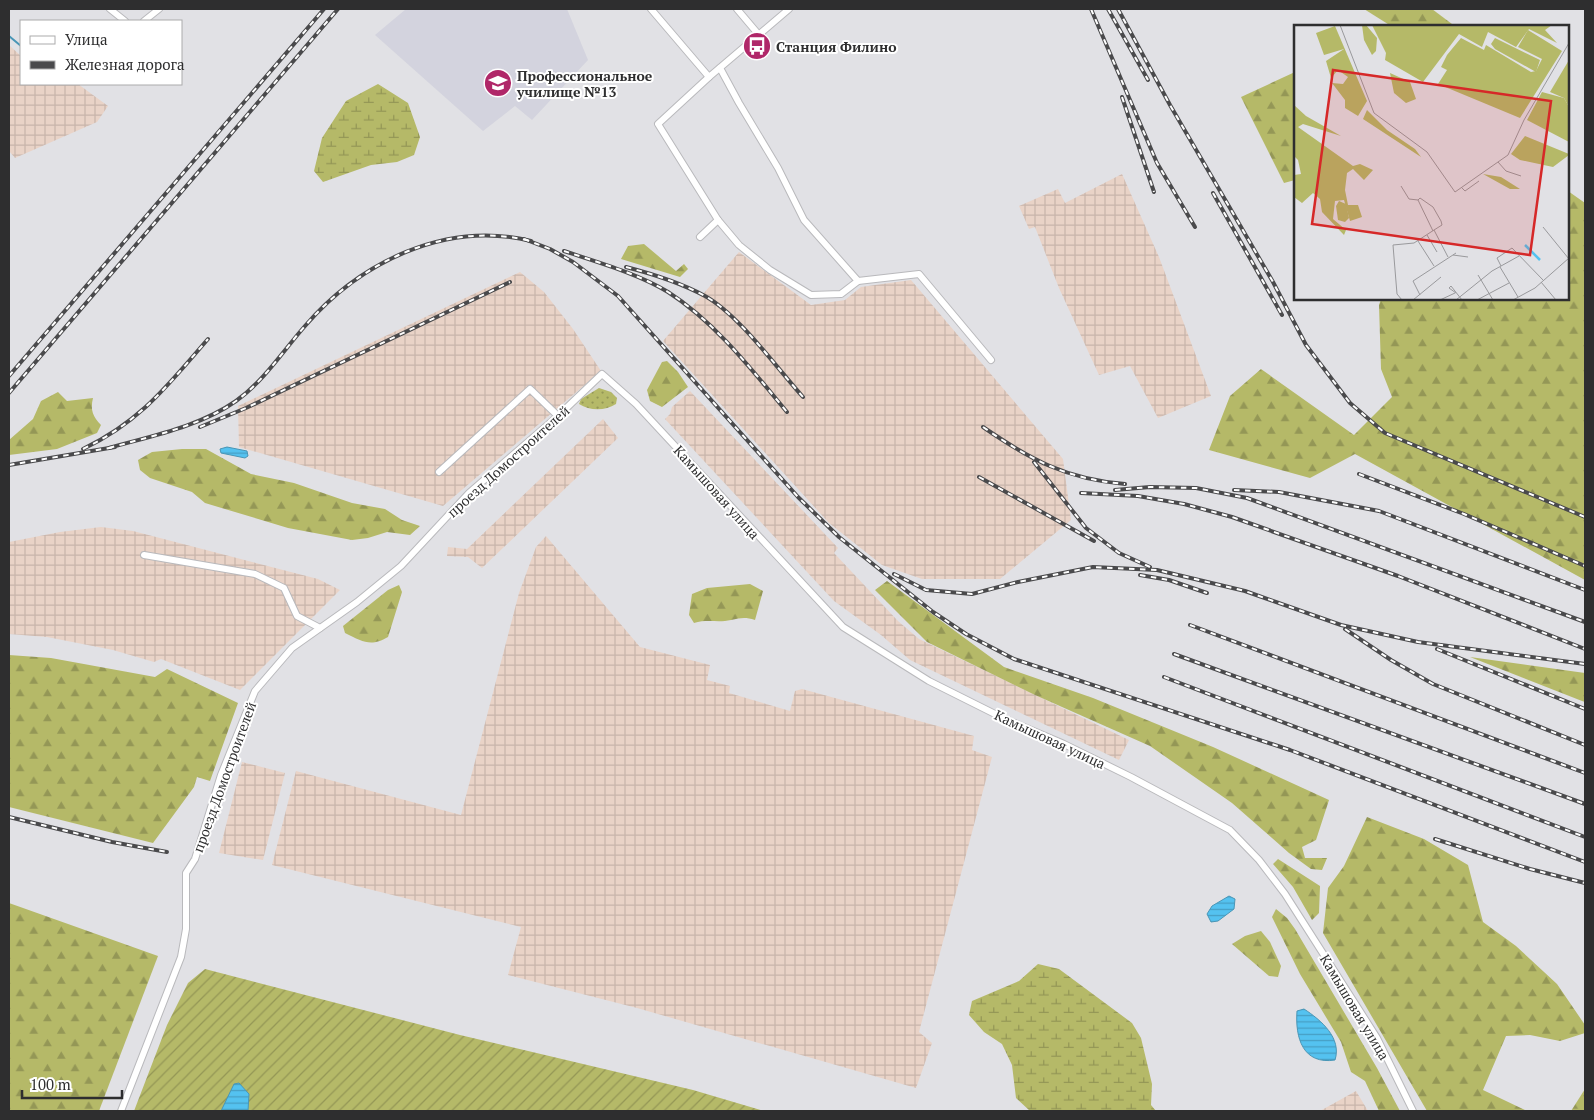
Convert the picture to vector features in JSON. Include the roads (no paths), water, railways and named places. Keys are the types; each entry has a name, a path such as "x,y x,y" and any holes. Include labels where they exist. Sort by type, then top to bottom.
{"street":[{"path":"110,9 124,20"},
{"path":"145,20 158,9"},
{"path":"651,9 709,77"},
{"path":"737,9 759,35"},
{"path":"789,9 709,77 658,124 718,220 738,245 770,270 811,295 841,294 858,281 919,274 991,360"},
{"path":"720,68 738,103 778,168 804,220 858,281"},
{"path":"700,237 718,220"},
{"name":"Камышовая улица","path":"602,374 636,404 843,627 929,681 1003,718 1131,776 1230,830 1259,860 1286,894 1377,1038 1413,1111"},
{"name":"проезд Домостроителей","path":"121,1111 181,957 186,929 186,873 194,859 221,776 255,691 292,648 357,602 401,566 470,493 558,416 602,374"},
{"path":"439,472 530,389 558,416"},
{"path":"144,555 255,574 284,588 297,616 320,628"}],"water":[{"path":"227,447 247,451 248,456 245,458 221,453 220,449"},
{"path":"1229,896 1235,899 1234,909 1218,921 1211,922 1207,914 1212,906"},
{"path":"1304,1009 1323,1024 1333,1037 1336,1044 1335,1060 1315,1058 1303,1048 1298,1031 1297,1011"},
{"path":"239,1083 249,1094 248,1111 221,1111 234,1084"}],"waterway":[{"path":"9,36 20,45"}],"railway":[{"path":"9,376 324,9"},
{"path":"9,393 338,9"},
{"path":"1091,9 1157,163 1195,227"},
{"path":"1108,9 1148,80"},
{"path":"1118,9 1170,105 1273,282 1306,345 1350,403 1385,433 1585,517"},
{"path":"1122,97 1154,192"},
{"path":"1213,193 1282,315"},
{"path":"109,448 191,424 222,410 236,401 256,384 327,303 378,265 407,252 437,242 468,236 499,236 531,241"},
{"path":"524,239 550,249 573,262 618,296 798,497 839,537 933,612 966,634 1014,659 1290,750 1585,862"},
{"path":"564,251 644,280 668,292 685,304 717,332 787,412"},
{"path":"626,267 677,283 696,291 718,305 757,342 803,397"},
{"path":"200,427 246,408 510,282"},
{"path":"83,449 121,427 152,401 208,339"},
{"path":"983,427 1017,449 1050,466 1085,478 1125,484"},
{"path":"9,465 115,447"},
{"path":"1034,462 1086,528 1119,553 1150,567"},
{"path":"1359,474 1464,514 1585,566"},
{"path":"979,477 1094,541"},
{"path":"1115,490 1150,487 1196,488 1247,498 1585,622"},
{"path":"1234,490 1279,492 1379,511 1585,590"},
{"path":"1081,493 1138,496 1184,504 1232,517 1398,576 1585,649"},
{"path":"894,574 926,590 972,594 1018,582 1093,567 1157,570 1245,591 1341,625 1418,642 1585,664"},
{"path":"1140,575 1169,580 1207,593"},
{"path":"1190,625 1585,773"},
{"path":"1345,629 1391,660 1433,684 1585,745"},
{"path":"1437,649 1585,709"},
{"path":"1174,654 1585,804"},
{"path":"1164,677 1585,837"},
{"path":"9,817 112,842 167,852"},
{"path":"1435,839 1530,869 1585,883"}],"place":[{"name":"Станция Филино","path":"757,46"},
{"name":"Профессиональное училище №13","path":"498,83"}]}
